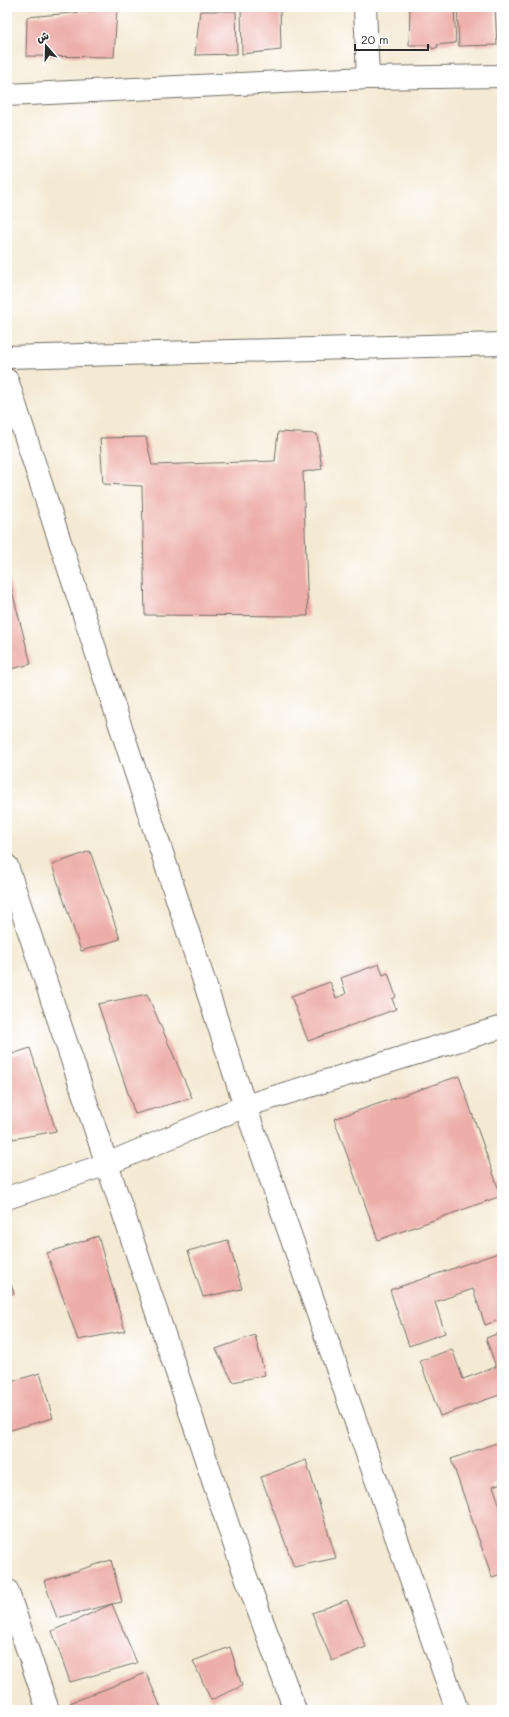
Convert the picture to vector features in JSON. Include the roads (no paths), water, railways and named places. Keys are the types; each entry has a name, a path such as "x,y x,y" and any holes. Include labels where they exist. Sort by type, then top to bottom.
{"street":[{"path":"365,7 368,78"},
{"path":"7,95 368,78 502,76"},
{"path":"7,357 502,344"},
{"path":"7,380 245,1106 458,1710"},
{"path":"7,866 238,1555 295,1710"},
{"path":"7,1198 107,1164 245,1106 502,1027"},
{"path":"7,1590 48,1710"}]}
